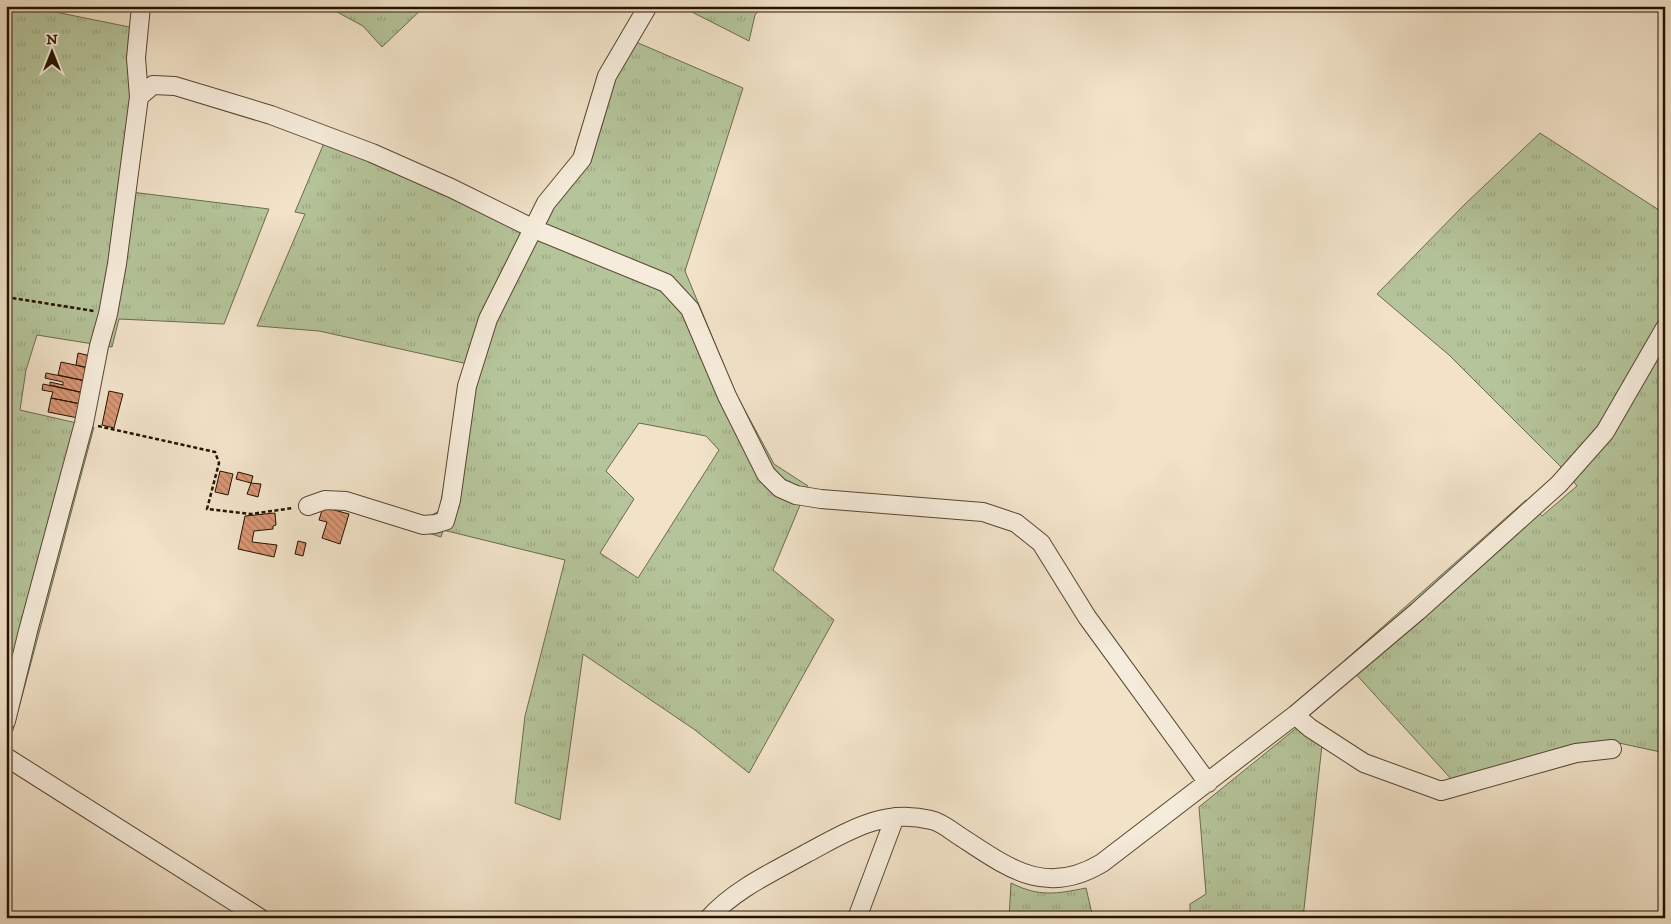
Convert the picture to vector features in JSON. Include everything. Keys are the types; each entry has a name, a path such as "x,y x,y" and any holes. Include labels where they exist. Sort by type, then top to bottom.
{"street":[{"path":"6,721 30,622 84,423 108,314 117,264 139,97 136,58 141,6"},
{"path":"308,506 325,500 346,501 423,525 435,524 444,520 451,500 468,386 486,327 546,204 582,159 607,76 648,6"},
{"path":"139,97 153,85 175,86 271,115 372,154 451,188 534,229 666,283 690,309 746,438 766,474 780,488 796,495 821,498 984,512 1016,523 1041,542 1087,617 1208,783"},
{"path":"709,918 745,888 798,858 848,831 871,822 895,817 915,816 934,820 1016,871 1040,879 1069,878 1086,872 1102,863 1295,715 1418,611 1559,484 1605,432 1665,328"},
{"path":"1295,715 1310,728 1364,763 1441,791 1576,753 1612,749"},
{"path":"6,757 260,918"},
{"path":"857,918 895,817"}],"path":[{"path":"6,297 108,314"},
{"path":"84,423 215,452 219,463 207,509 251,514 308,506"}],"green space":[{"path":"6,6 26,6 144,30 145,68 123,191 269,209 224,324 119,319 112,347 37,335 26,370 20,410 94,427 13,730 6,743"},
{"path":"326,6 425,6 382,47 363,26"},
{"path":"680,6 762,6 755,15 749,41"},
{"path":"636,42 743,88 685,271 735,392 774,464 808,486 773,570 834,620 749,773 695,730 583,654 560,820 515,803 525,716 565,560 443,530 441,537 363,512 428,517 439,511 468,364 319,331 257,326 305,214 295,212 324,143 467,203 535,237 552,205 587,160 601,129 618,67","holes":["639,423 706,436 719,450 638,578 600,553 634,499 606,471"]},
{"path":"1540,133 1665,214 1665,753 1619,743 1585,746 1453,781 1344,661 1526,500 1542,516 1577,486 1564,470 1449,355 1377,294 1464,205"},
{"path":"1299,726 1322,745 1303,918 1190,918 1190,904 1206,894 1199,807"},
{"path":"1011,883 1030,891 1048,893 1086,888 1093,918 1009,918"}],"building":[{"path":"78,353 91,356 88,368 76,365"},
{"path":"61,362 89,368 86,381 58,375"},
{"path":"46,373 86,381 84,393 50,385 50,382 63,385 63,382 45,378"},
{"path":"43,384 84,393 81,404 51,398 53,392 42,390"},
{"path":"109,391 123,394 114,428 102,425"},
{"path":"51,398 81,404 78,418 48,412"},
{"path":"220,471 233,474 228,495 215,492"},
{"path":"238,472 253,476 251,483 236,479"},
{"path":"251,483 261,484 258,497 247,494"},
{"path":"323,507 349,514 340,544 322,538 327,522 319,520"},
{"path":"275,513 276,525 273,526 273,529 254,531 252,542 277,545 274,557 238,549 245,516"},
{"path":"298,541 306,543 303,556 295,554"}]}
